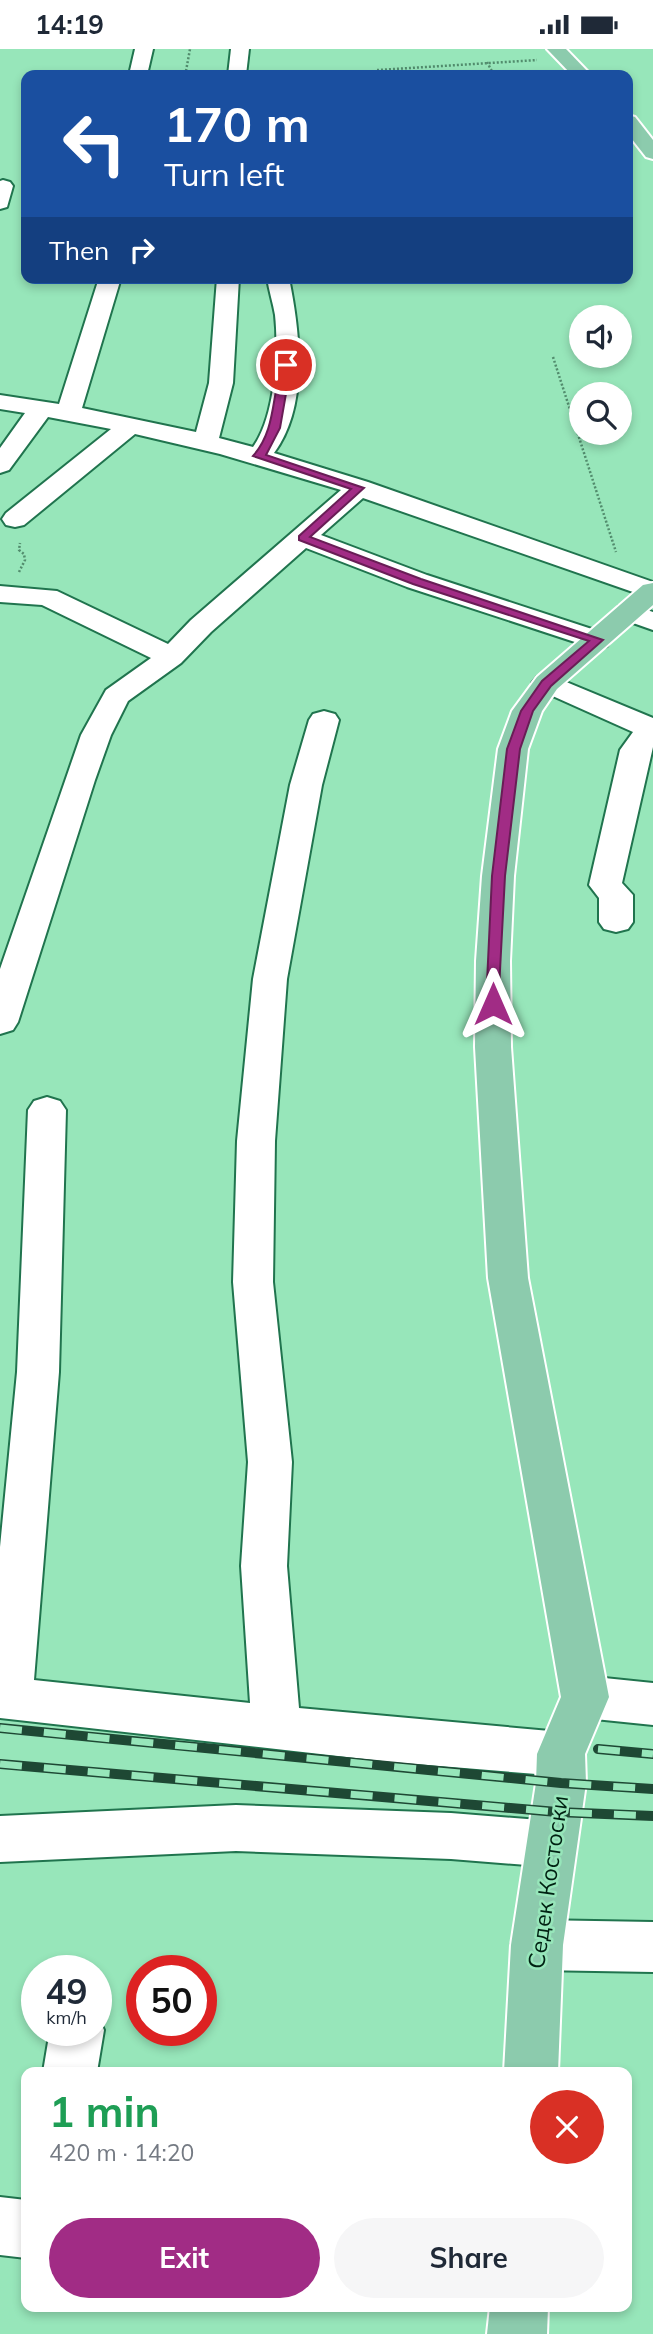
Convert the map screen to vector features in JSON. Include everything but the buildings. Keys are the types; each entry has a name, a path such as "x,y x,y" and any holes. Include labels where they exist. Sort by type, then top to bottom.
{"main road":[{"path":"561,54 577,70"},
{"path":"633,127 653,153"},
{"path":"585,1697 508,1278 493,1047 493,961 498,876 513,749 527,711 547,683 597,640 647,604"},
{"name":"Седек Костоски","path":"531,2067 537,1945 561,1783 561,1753 585,1697"},
{"path":"517,2334 519,2312"}],"street":[{"path":"139,70 144,49"},
{"path":"238,70 240,49"},
{"path":"67,414 87,364 108,284"},
{"path":"204,444 214,423 223,378 228,284"},
{"path":"259,456 265,450 275,428 286,365 286,316 279,284"},
{"path":"0,402 259,456 359,488 549,558 647,604"},
{"path":"0,465 41,409"},
{"path":"15,519 128,427"},
{"path":"0,1022 96,735 116,696 170,657 201,626 359,488"},
{"path":"303,538 417,581 597,640"},
{"path":"10,595 47,597 170,657"},
{"path":"547,683 652,729 635,750 605,885 616,895 616,922"},
{"path":"276,1725 264,1566 270,1462 253,1282 256,1141 270,979 306,785 324,720"},
{"path":"47,1110 38,1372 5,1697 276,1725 391,1740 561,1753"},
{"path":"585,1697 653,1704"},
{"path":"0,1839 236,1828 451,1836 552,1844"},
{"path":"537,1945 653,1947"},
{"path":"71,2067 74,2046"},
{"path":"0,2226 21,2228"}],"path":[{"path":"186,70 190,49"},
{"path":"377,70 561,54"},
{"path":"487,62 491,70"},
{"path":"553,356 620,562"},
{"path":"10,595 24,561 24,554 19,550 21,537 14,524 15,519"}],"railway":[{"path":"0,1728 561,1783 653,1789"},
{"path":"598,1749 653,1754"},
{"path":"0,1764 557,1812 653,1816"}],"route":[{"path":"286,365 275,428 265,450 259,456 359,488 303,538 417,581 597,640 547,683 527,711 513,749 498,876 493,1004"}]}
